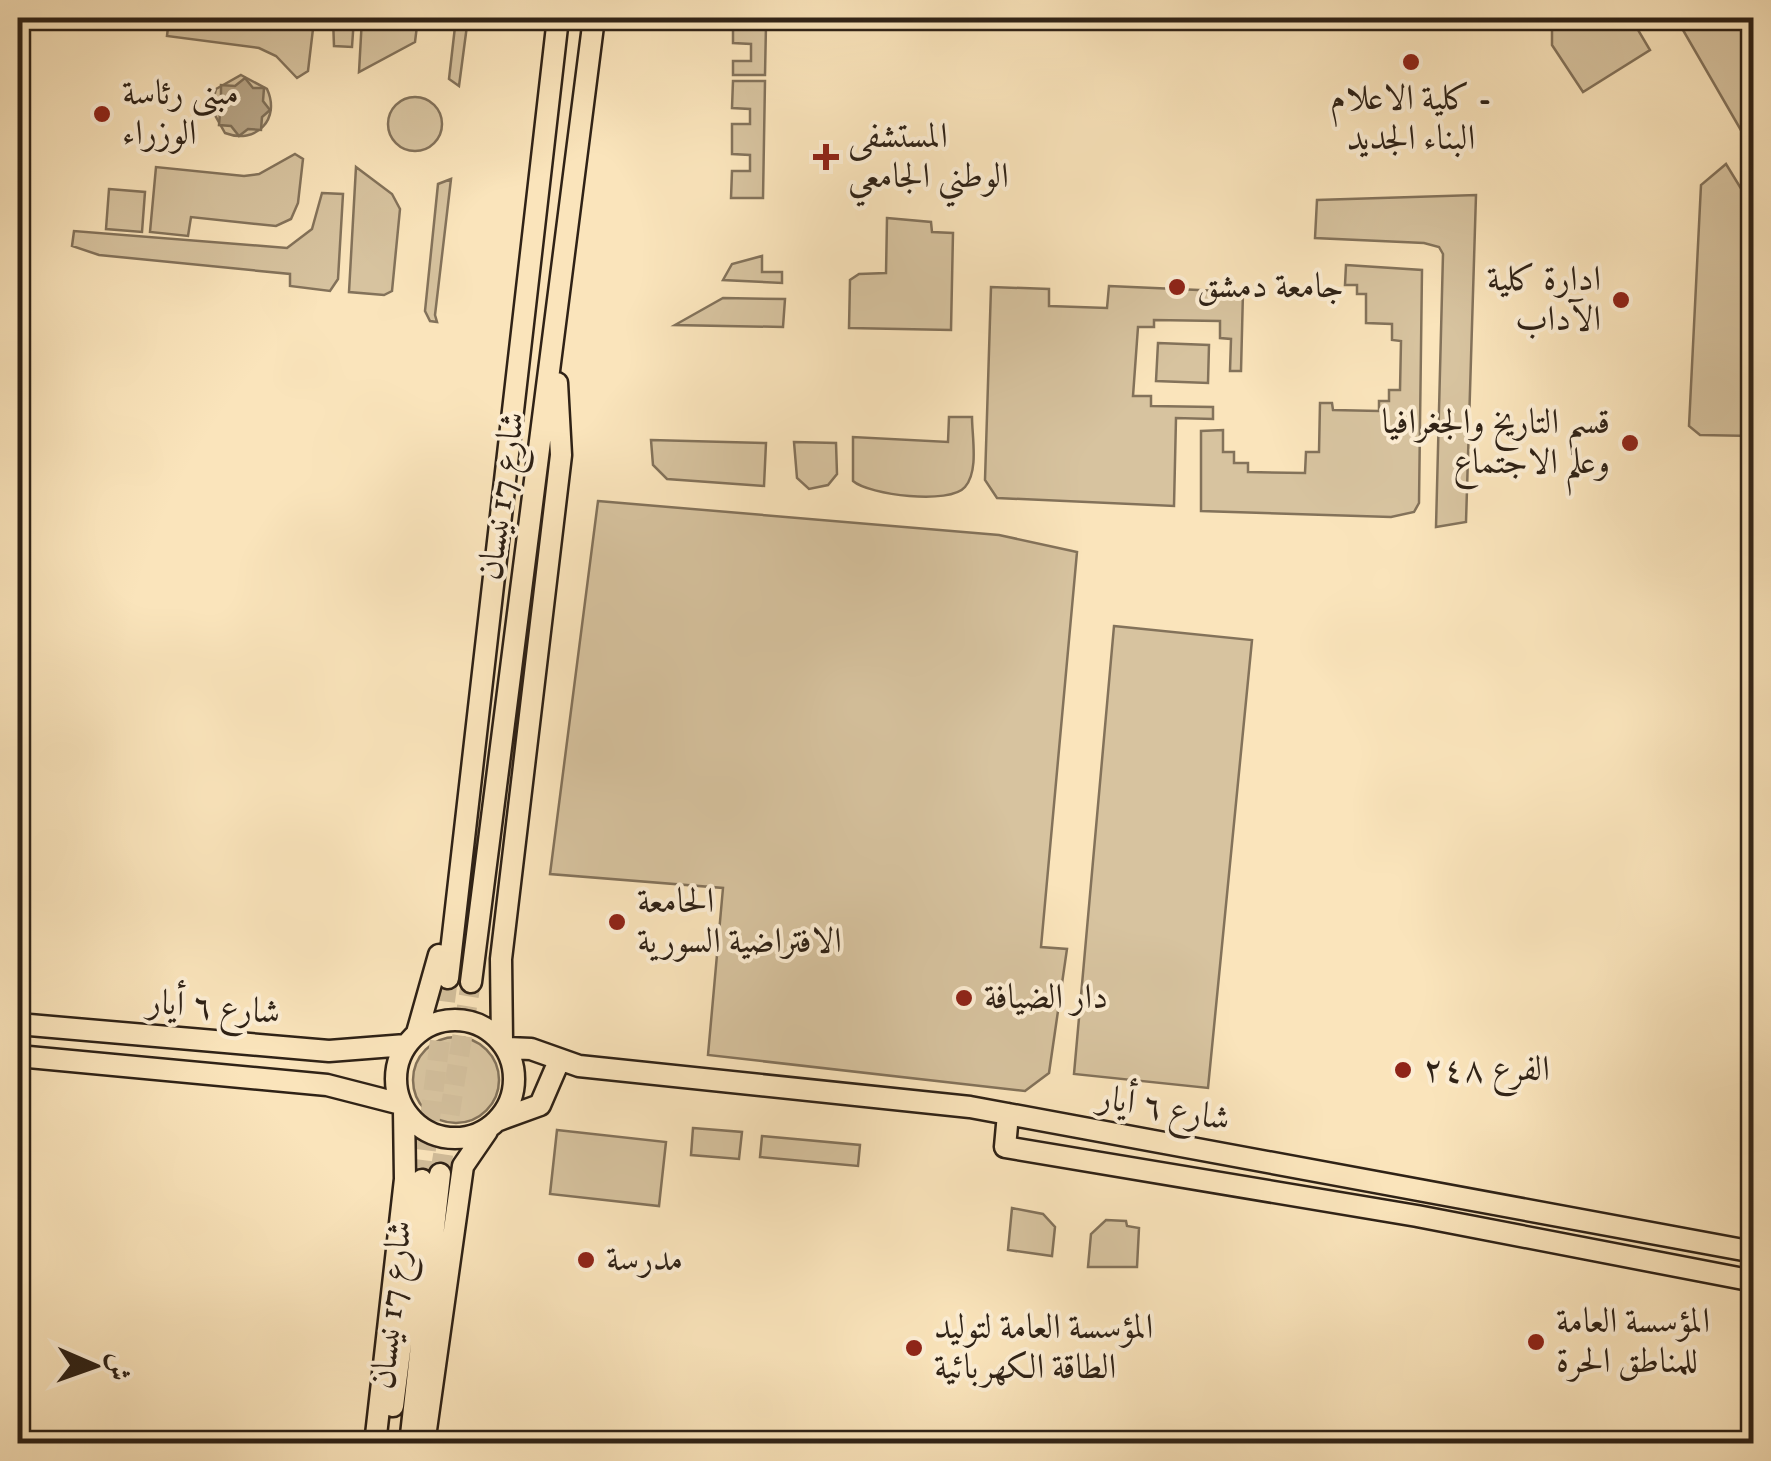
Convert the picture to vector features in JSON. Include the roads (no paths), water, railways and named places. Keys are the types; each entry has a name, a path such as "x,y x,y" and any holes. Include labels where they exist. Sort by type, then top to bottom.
{"main road":[{"name":"شارع 17 نيسان","path":"448,978 558,18"},
{"name":"شارع 17 نيسان","path":"471,982 594,18"},
{"path":"424,1444 463,1166 514,1089 514,1072 504,1045 501,960 561,456 562,424 553,363"},
{"path":"375,1444 405,1179 402,1107 396,1084 438,957 496,488 512,445"},
{"path":"411,1039 430,1025 461,1020 476,1023 504,1045"},
{"name":"شارع ٦ أيار","path":"18,1024 329,1051 411,1039"},
{"path":"212,1076 217,1041"},
{"name":"شارع ٦ أيار","path":"504,1045 531,1049 559,1062 1008,1114 1754,1252"},
{"name":"شارع ٦ أيار","path":"18,1056 352,1088 402,1107"},
{"path":"402,1107 435,1136 462,1139 540,1106 559,1062"},
{"name":"شارع ٦ أيار","path":"1008,1114 1005,1147 1417,1216 1754,1281"},
{"path":"1192,1177 1199,1148"},
{"path":"1284,1193 1289,1164"},
{"name":"شارع 17 نيسان","path":"388,1444 430,1177 410,1444"},
{"path":"1417,1216 1424,1189"},
{"path":"1665,1263 1670,1237"}],"tunnel":[{"path":"422,1180 448,978"},
{"path":"440,1174 471,982"}],"place":[{"name":"كلية الاعلام - البناء الجديد","path":"1411,62"},
{"name":"مبنى رئاسة الوزراء","path":"102,114"},
{"name":"المستشفى الوطني الجامعي","path":"826,157"},
{"name":"جامعة دمشق","path":"1177,287"},
{"name":"ادارة كلية الآداب","path":"1621,300"},
{"name":"قسم التاريخ والجغرافيا وعلم الاجتماع","path":"1630,443"},
{"name":"الحامعة الافتراضية السورية","path":"617,922"},
{"name":"دار الضيافة","path":"964,998"},
{"name":"الفرع ٢٤٨","path":"1403,1070"},
{"name":"مدرسة","path":"586,1260"},
{"name":"المؤسسة العامة للمناطق الحرة","path":"1536,1342"},
{"name":"المؤسسة العامة لتوليد الطاقة الكهربائية","path":"914,1348"}]}
